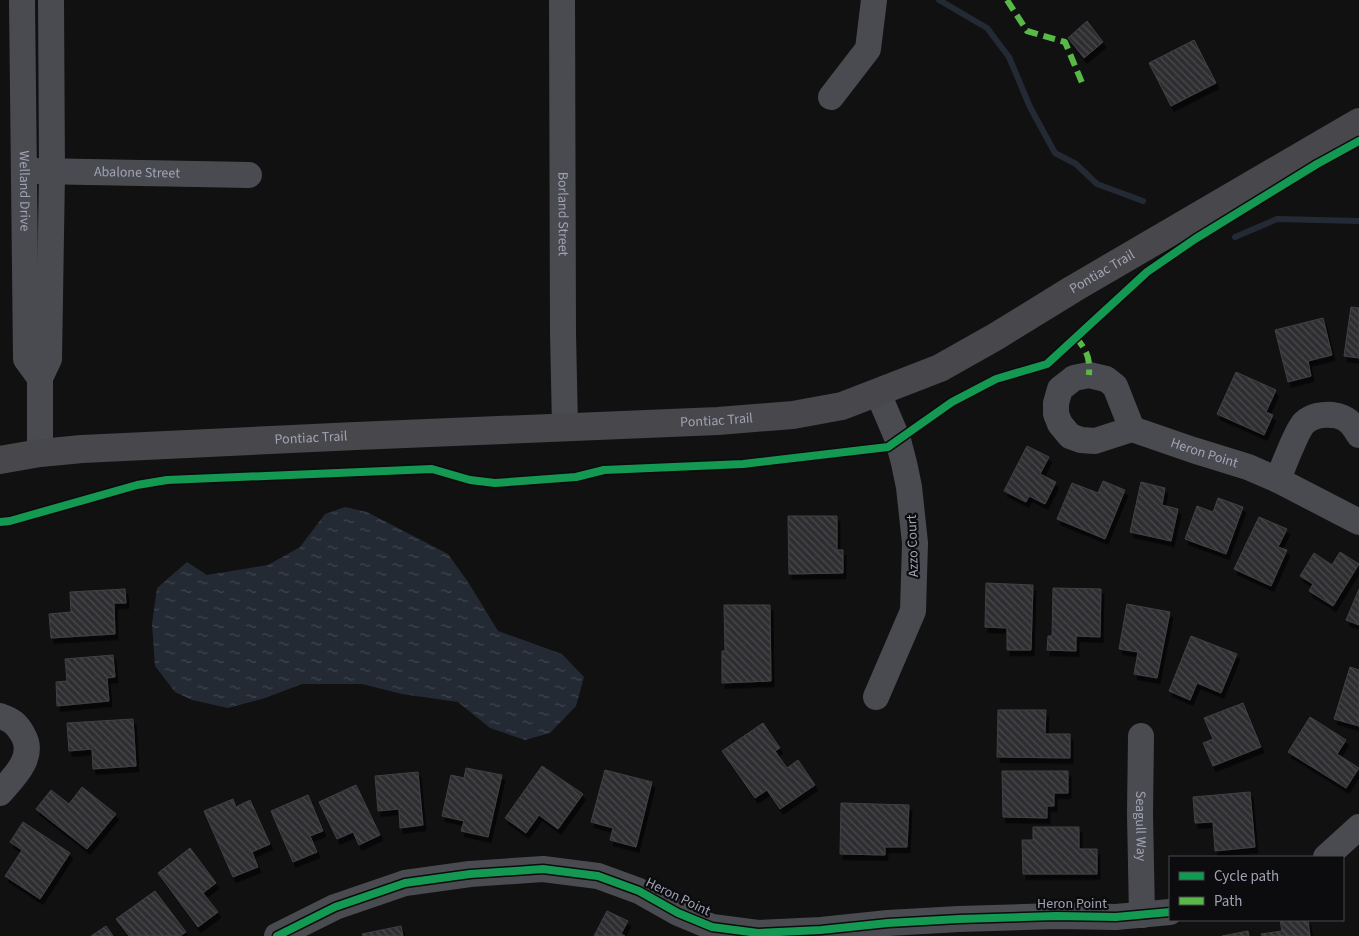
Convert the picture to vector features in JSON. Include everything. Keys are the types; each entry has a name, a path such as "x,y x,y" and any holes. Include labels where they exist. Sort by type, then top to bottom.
{"main road":[{"name":"Pontiac Trail","path":"0,460 40,453 356,436 718,421 793,415 842,406 940,368 1359,122"}],"street":[{"name":"Welland Drive","path":"22,0 26,359 40,378"},
{"name":"Welland Drive","path":"40,453 40,378 49,359 52,172 51,0"},
{"name":"Borland Street","path":"562,0 563,333 566,427"},
{"path":"830,97 868,49 874,0"},
{"name":"Abalone Street","path":"25,171 249,175"},
{"name":"Azzo Court","path":"876,697 913,611 915,543 909,487 904,463 898,440 878,393"},
{"path":"1278,480 1303,424 1315,416 1327,414 1341,416 1351,422 1359,435"},
{"name":"Heron Point","path":"1132,429 1184,448 1248,467 1278,480 1359,522"},
{"path":"0,716 16,723 26,741 26,756 23,765 0,793"},
{"name":"Seagull Way","path":"1142,736 1140,814 1142,915"},
{"path":"1327,856 1359,827"},
{"name":"Heron Point","path":"278,936 335,907 406,883 470,874 543,869 598,876 639,891 678,913 712,927 758,933 959,919 1142,915 1169,912"}],"water":[{"path":"345,507 367,512 448,554 468,582 498,631 562,654 584,677 576,706 550,733 525,740 490,728 458,702 402,694 362,684 302,684 265,698 228,708 192,700 175,692 155,666 152,624 157,588 187,562 207,575 268,565 300,547 325,514"}],"building":[{"path":"1087,21 1103,42 1084,58 1068,38"},
{"path":"1194,40 1216,83 1171,106 1149,63"},
{"path":"1351,307 1359,308 1359,358 1344,356"},
{"path":"1323,318 1332,355 1308,361 1311,376 1288,382 1275,330"},
{"path":"1236,372 1276,390 1266,412 1273,415 1264,435 1217,414"},
{"path":"1027,446 1049,457 1040,474 1056,482 1045,504 1029,496 1026,502 1004,491"},
{"path":"1103,481 1125,490 1105,539 1057,519 1072,483 1098,493"},
{"path":"1141,482 1165,488 1162,505 1178,509 1171,541 1130,532"},
{"path":"1218,498 1243,507 1226,554 1185,539 1197,506 1213,512"},
{"path":"788,516 837,516 837,550 843,550 843,573 789,574"},
{"path":"1259,517 1287,529 1278,547 1287,550 1271,586 1234,569"},
{"path":"1340,552 1359,564 1333,606 1309,591 1313,584 1300,576 1314,553 1332,565"},
{"path":"986,583 1033,585 1031,650 1007,650 1007,628 985,627"},
{"path":"1053,588 1101,589 1100,637 1076,636 1076,651 1047,650 1048,636 1052,636"},
{"path":"125,589 126,603 114,603 115,634 51,638 49,614 71,612 70,592"},
{"path":"1359,589 1359,625 1346,620"},
{"path":"1127,604 1170,612 1157,678 1134,674 1138,652 1119,649"},
{"path":"724,605 770,605 771,681 722,683 722,651 725,651"},
{"path":"1191,636 1237,654 1221,693 1197,683 1190,700 1169,691"},
{"path":"113,655 115,677 107,678 109,701 57,706 56,682 67,681 65,659"},
{"path":"1350,667 1359,670 1359,726 1334,719"},
{"path":"1243,703 1261,747 1213,766 1203,743 1213,739 1204,718"},
{"path":"998,710 1046,710 1045,734 1070,734 1070,758 997,757"},
{"path":"1310,717 1346,740 1337,754 1359,768 1346,788 1288,752"},
{"path":"133,719 136,766 93,769 92,749 69,751 67,723"},
{"path":"763,723 780,748 775,751 787,768 798,760 815,785 780,809 767,790 755,798 722,751"},
{"path":"542,766 583,794 558,829 539,815 526,833 505,818"},
{"path":"466,768 502,775 488,837 461,831 464,821 442,816 451,775 464,778"},
{"path":"605,770 652,782 636,847 610,840 613,828 591,822"},
{"path":"1002,771 1068,771 1068,793 1054,793 1054,806 1047,806 1047,818 1003,817"},
{"path":"418,772 423,825 400,828 399,809 378,811 375,776"},
{"path":"356,785 380,835 359,845 353,832 337,839 319,802"},
{"path":"82,787 116,814 87,849 36,809 51,790 69,804"},
{"path":"1250,792 1255,847 1215,851 1213,822 1195,823 1193,797"},
{"path":"308,795 323,831 310,836 317,852 293,862 271,811"},
{"path":"233,799 236,807 250,800 270,844 252,852 258,867 233,877 204,811"},
{"path":"841,803 909,805 907,847 885,847 885,855 840,854"},
{"path":"23,822 70,853 40,899 5,876 22,850 10,842"},
{"path":"1033,827 1079,827 1079,849 1097,849 1097,874 1023,874 1022,840 1033,840"},
{"path":"190,848 216,883 203,893 218,912 198,927 158,873"},
{"path":"155,891 186,932 180,936 129,936 116,919"},
{"path":"607,911 628,921 621,934 625,936 594,936"},
{"path":"1280,921 1308,921 1310,936 1262,936 1261,934 1282,931"},
{"path":"106,926 113,936 91,936"},
{"path":"401,926 403,936 363,936 362,934"},
{"path":"1248,931 1249,936 1222,936"}],"waterway":[{"path":"939,0 987,28 1009,57 1030,107 1055,153 1076,164 1097,184 1143,201"},
{"path":"1235,237 1277,219 1359,221"}],"marked path":[{"path":"1007,0 1027,31 1065,42 1083,85"},
{"path":"1076,337 1087,354 1089,375"}],"cycle path":[{"path":"0,522 10,521 137,485 167,480 432,469 470,480 495,483 576,477 604,470 743,464 888,447 952,402 996,379 1047,364 1147,272 1195,239 1317,164 1359,141"},
{"path":"277,936 335,907 405,883 470,874 543,869 598,876 639,891 678,913 712,927 758,933 959,919 1056,916 1116,917 1169,912"}]}
